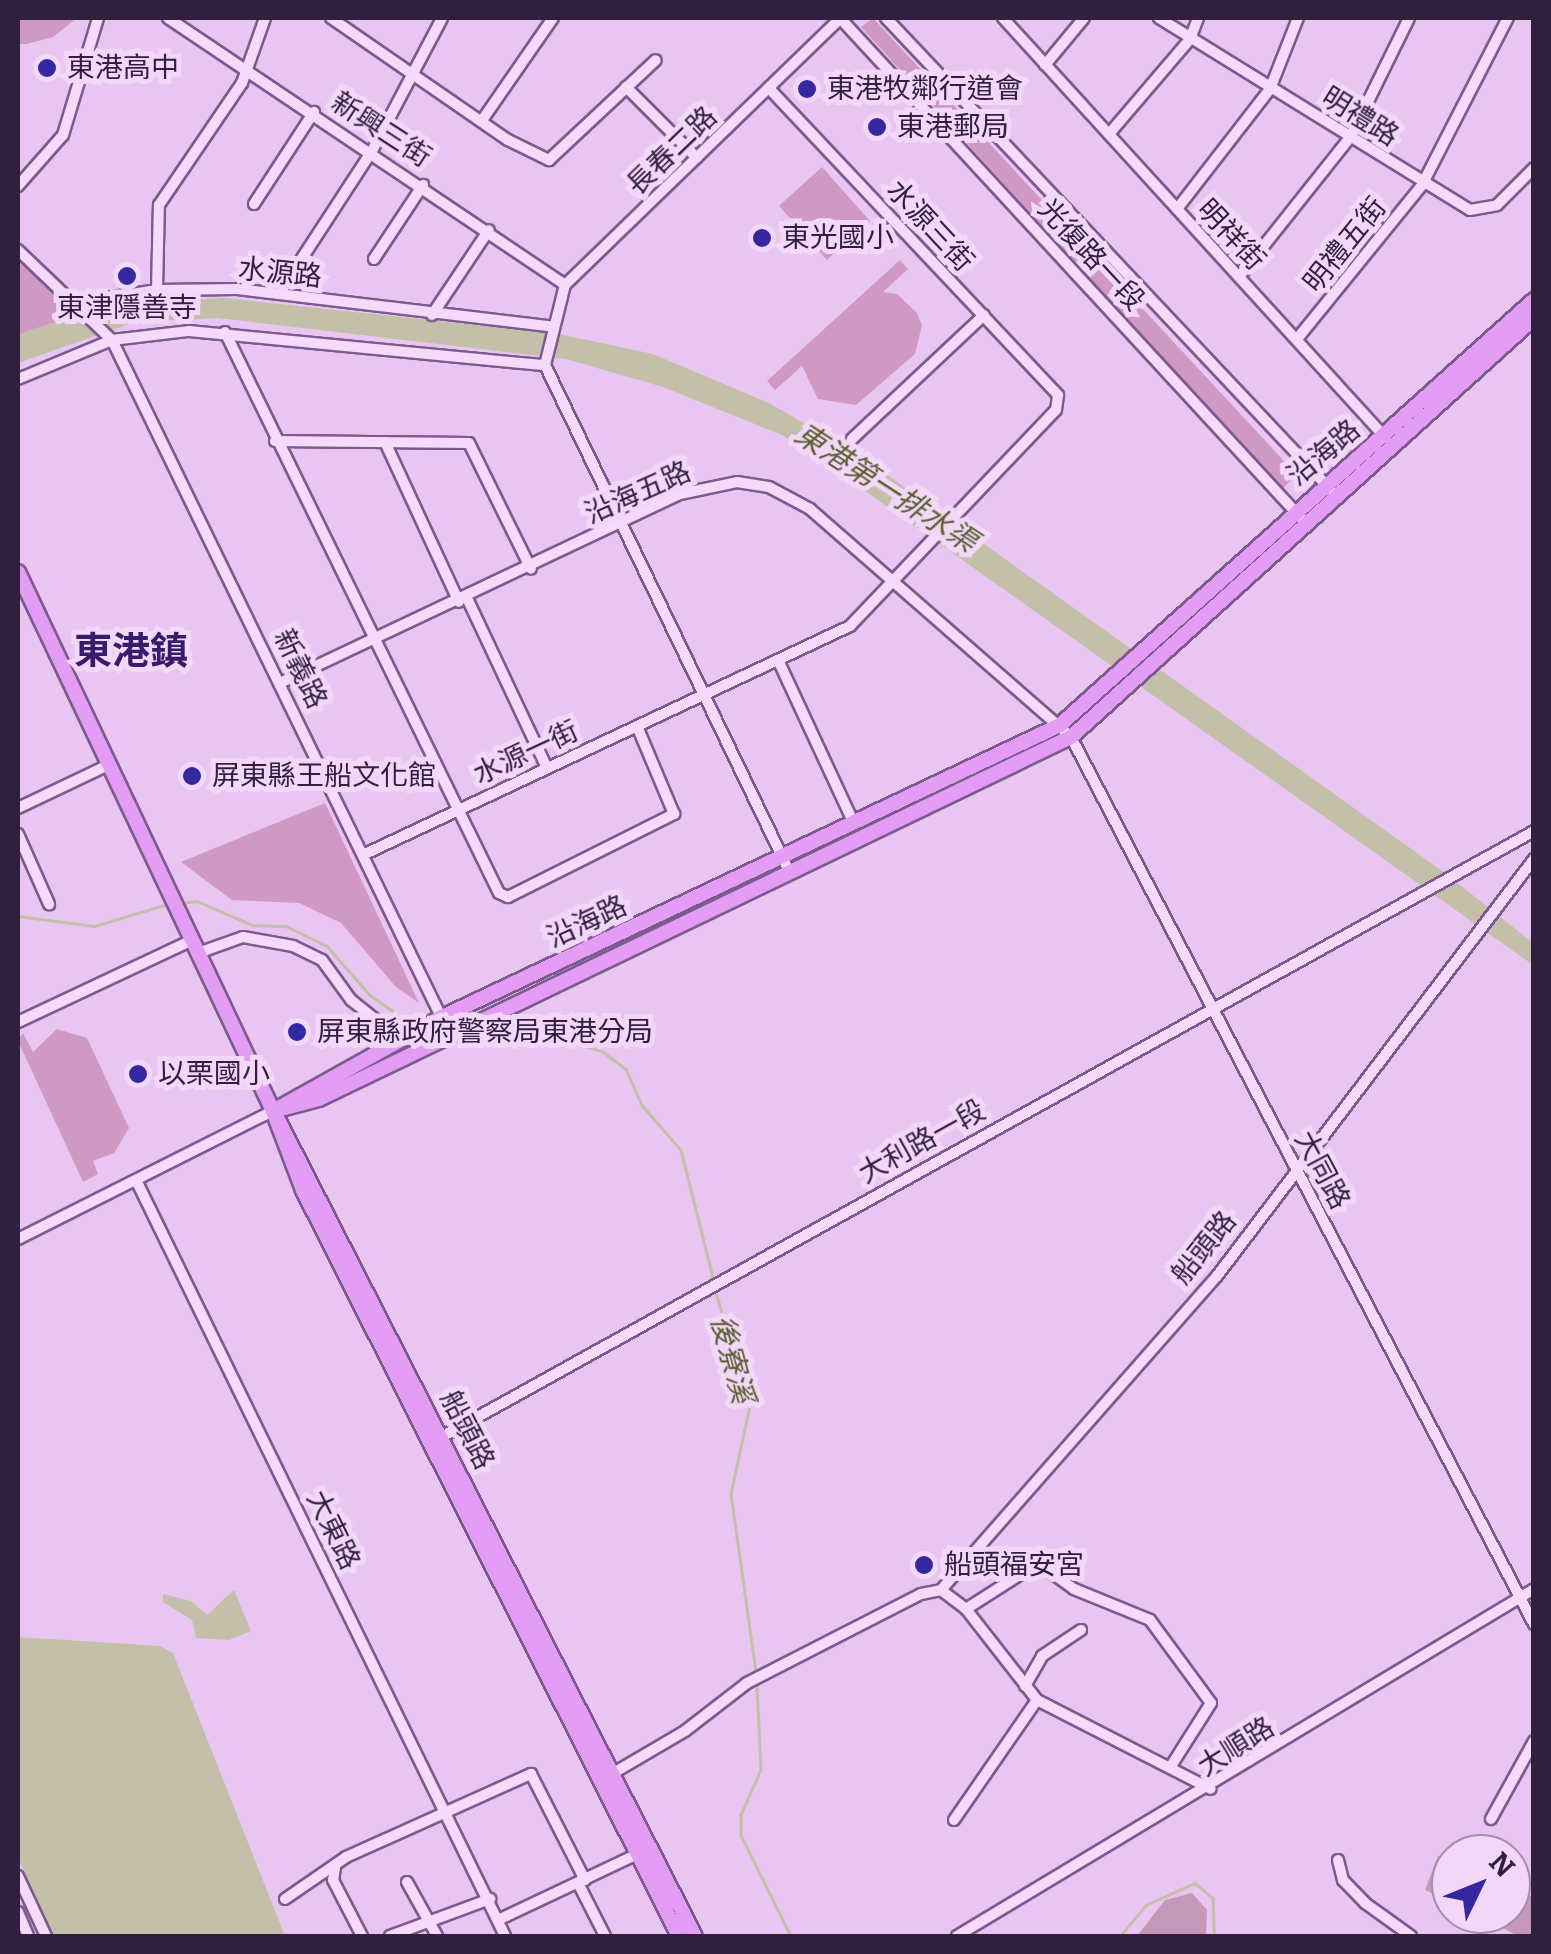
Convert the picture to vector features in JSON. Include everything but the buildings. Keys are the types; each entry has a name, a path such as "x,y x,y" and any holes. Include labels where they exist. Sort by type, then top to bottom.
{"main road":[{"name":"沿海路","path":"274,1111 442,1017 1060,725 1294,511 1534,300"},
{"name":"沿海路","path":"449,1032 1071,737 1139,680 1534,318"},
{"path":"18,572 22,592 108,766"},
{"name":"船頭路","path":"108,766 437,1440 645,1851 696,1936"},
{"path":"274,1111 319,1099 449,1032"},
{"name":"船頭路","path":"645,1851 679,1936"}],"street":[{"path":"18,186 63,135 98,18"},
{"name":"新興三街","path":"168,18 423,184 565,285"},
{"path":"157,290 159,204 246,69 264,18"},
{"path":"280,292 372,151 442,18"},
{"path":"483,119 554,18"},
{"name":"光復路一段","path":"841,18 1308,525"},
{"name":"長春二路","path":"565,285 841,18"},
{"name":"光復路一段","path":"886,18 1338,498"},
{"name":"明祥街","path":"1003,18 1383,435"},
{"path":"1045,65 1084,18"},
{"name":"明禮路","path":"1160,18 1351,136 1422,185 1470,210 1497,205 1534,168"},
{"path":"1109,134 1190,38 1198,18"},
{"path":"1177,209 1270,89 1298,18"},
{"path":"1240,277 1351,136 1409,18"},
{"name":"明禮五街","path":"1297,339 1422,185 1508,18"},
{"path":"339,20 549,160 656,60"},
{"path":"626,86 697,158"},
{"name":"水源三街","path":"769,88 1058,395"},
{"path":"254,204 314,112"},
{"path":"374,259 423,184"},
{"path":"432,315 489,230"},
{"path":"18,250 80,307"},
{"path":"565,285 545,365 790,873"},
{"name":"水源路","path":"80,307 157,290 280,292 554,329"},
{"name":"新義路","path":"80,307 112,340 282,682 449,1032"},
{"path":"852,438 984,315"},
{"path":"18,379 112,340 163,332 225,332 545,365"},
{"path":"225,332 491,886 508,896 674,814 636,726"},
{"name":"水源一街","path":"365,854 850,626 1056,410 1058,395"},
{"path":"275,441 469,443 531,569"},
{"path":"386,442 547,768"},
{"name":"沿海五路","path":"282,682 708,485 769,486 810,508 1071,737"},
{"path":"778,660 854,824"},
{"name":"大同路","path":"1071,737 1534,1624"},
{"path":"18,808 108,766"},
{"name":"大利路一段","path":"437,1440 1210,1006 1534,831"},
{"path":"18,834 49,904"},
{"name":"船頭路","path":"606,1776 684,1731 747,1683 920,1594 941,1590 1217,1276 1534,860"},
{"path":"18,1022 195,947 243,938 293,946 322,960 359,1008 400,1040"},
{"path":"18,1239 274,1111"},
{"name":"大東路","path":"136,1182 505,1936"},
{"path":"966,1609 1038,1564 1074,1589 1150,1620 1211,1703 1171,1766"},
{"name":"大順路","path":"957,1936 1211,1789 1534,1589"},
{"path":"941,1590 966,1609 1037,1700 1211,1789"},
{"path":"1025,1686 1042,1656 1082,1630"},
{"path":"954,1820 1037,1700"},
{"path":"1490,1818 1534,1741"},
{"path":"285,1900 335,1868 531,1774 605,1936"},
{"path":"498,1920 645,1851"},
{"path":"1338,1860 1354,1892 1410,1936"},
{"path":"335,1868 333,1880 362,1936"},
{"path":"18,1876 46,1936"},
{"path":"407,1882 436,1936"},
{"path":"390,1936 490,1899"},
{"path":"18,1912 28,1936"}],"shaded area":[{"path":"18,18 77,18 53,37 18,44"},
{"path":"873,18 1297,475 1282,489 861,27"},
{"path":"822,167 870,221 827,260 779,206"},
{"path":"18,254 87,318 18,342"},
{"path":"900,260 908,269 883,292 897,294 917,313 922,325 915,354 856,405 818,399 802,366 775,390 767,381"},
{"path":"325,803 419,1003 396,987 341,923 299,903 232,900 181,862"},
{"path":"57,1029 87,1038 129,1128 114,1153 93,1161 98,1174 83,1182 18,1041 23,1033 33,1052"},
{"path":"1192,1893 1207,1910 1206,1936 1137,1936 1165,1900"},
{"path":"1531,1896 1533,1936 1514,1934 1531,1934"}],"water":[{"name":"東港第一排水渠","path":"225,298 559,334 653,354 769,403 858,454 1445,873 1533,943 1533,965 844,476 782,435 663,387 566,359 218,318 135,322 18,363 18,335 30,330 120,302"},
{"path":"234,1590 251,1631 229,1640 196,1638 192,1620 163,1602 163,1594 191,1601 207,1615"},
{"path":"18,1637 160,1646 173,1653 285,1936 52,1936 18,1857"}],"waterway":[{"path":"181,903 197,901 252,925 286,926 327,946 370,995 413,1025"},
{"name":"後寮溪","path":"18,916 94,926 168,904"},
{"name":"後寮溪","path":"519,1026 602,1051 626,1069 642,1105 681,1150 714,1281"},
{"name":"後寮溪","path":"715,1289 750,1406 731,1494 756,1672"},
{"name":"後寮溪","path":"757,1685 761,1770 741,1815 741,1835 791,1936 802,1936"},
{"name":"後寮溪","path":"1120,1936 1146,1905 1195,1883 1213,1898 1214,1936"}],"place":[{"name":"東港高中","path":"47,68"},
{"name":"東港牧鄰行道會","path":"807,89"},
{"name":"東港郵局","path":"877,127"},
{"name":"東光國小","path":"762,238"},
{"name":"東津隱善寺","path":"127,276"},
{"name":"屏東縣王船文化館","path":"192,776"},
{"name":"屏東縣政府警察局東港分局","path":"297,1032"},
{"name":"以栗國小","path":"138,1074"},
{"name":"船頭福安宮","path":"924,1565"}],"district":[{"name":"東港鎮","path":"131,652"}]}
